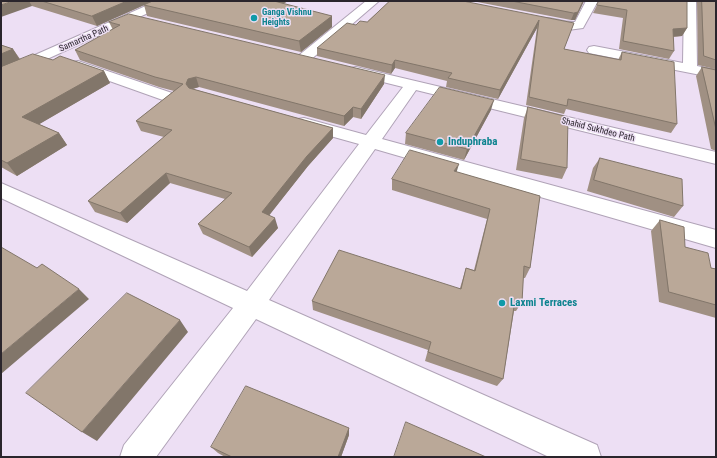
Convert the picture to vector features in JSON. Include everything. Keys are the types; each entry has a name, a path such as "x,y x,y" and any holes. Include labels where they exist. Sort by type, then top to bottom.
{"street":[{"name":"Samartha Path","path":"1,76 166,1"},
{"path":"288,55 310,60 373,1"},
{"path":"530,18 568,26 577,26 581,23 592,1"},
{"path":"690,1 690,69"},
{"path":"131,17 153,23"},
{"path":"594,50 716,74"},
{"path":"48,55 166,96"},
{"name":"Shahid Sukhdeo Path","path":"340,67 716,158"},
{"path":"136,457 251,305 412,85"},
{"path":"288,118 716,239"},
{"path":"1,190 586,457"}],"building":[{"path":"1,1 13,1 1,5"},
{"path":"42,1 127,1 92,16"},
{"name":"Ganga Vishnu Heights","path":"153,1 274,1 332,16 299,41 144,5"},
{"path":"390,1 463,1 574,23 564,49 621,60 622,52 674,62 677,124 568,99 567,106 529,97 539,20 500,90 448,78 452,73 395,60 392,65 317,48 347,23 356,25 360,21 367,22"},
{"path":"512,1 583,1 578,12 574,13"},
{"path":"599,1 687,1 687,28 673,29 674,51 623,41 627,10 597,5"},
{"path":"702,1 716,1 716,60 704,56"},
{"path":"129,14 385,75 361,109 353,107 344,116 196,77 188,79 186,84 189,88 333,128 307,156 262,212 275,218 249,247 198,224 232,193 166,173 120,213 88,201 172,130 136,121 183,84 155,77 75,50 120,25 109,22"},
{"path":"1,45 13,49 1,54"},
{"path":"33,54 53,60 60,56 104,71 22,117 59,133 7,163 1,160 1,67"},
{"path":"702,67 716,70 716,129"},
{"path":"440,87 494,100 467,149 406,133"},
{"path":"528,107 568,117 567,168 521,159"},
{"path":"410,150 459,164 454,171 540,196 530,268 524,266 522,302 515,300 503,379 428,352 431,342 312,301 339,250 461,289 466,268 475,271 490,209 392,179"},
{"path":"600,158 682,179 683,206 594,180"},
{"path":"660,220 684,227 685,247 708,253 711,268 716,269 716,305 669,292"},
{"path":"1,247 37,268 42,264 79,289 1,354"},
{"path":"127,293 180,320 82,432 26,393"},
{"path":"246,386 349,428 338,457 232,457 211,447"},
{"path":"406,422 486,457 394,457"}],"place":[{"name":"Ganga Vishnu Heights","path":"254,18"},
{"name":"Induphraba","path":"440,142"},
{"name":"Laxmi Terraces","path":"502,303"}]}
